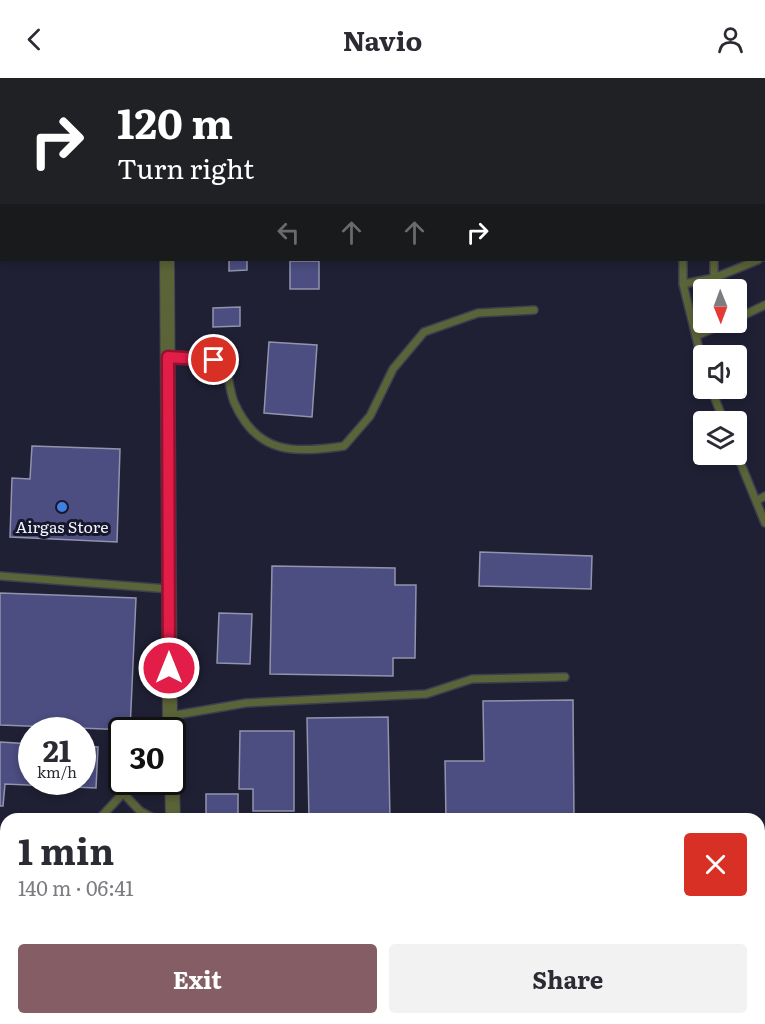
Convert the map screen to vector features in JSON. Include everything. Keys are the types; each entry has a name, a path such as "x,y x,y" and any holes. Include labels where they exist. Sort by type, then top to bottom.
{"street":[{"path":"167,261 170,716"},
{"path":"172,795 173,813"}],"lane":[{"path":"683,261 683,284 698,345"},
{"path":"714,261 714,278"},
{"path":"683,284 714,278 756,261"},
{"path":"747,314 765,305"},
{"path":"168,357 214,360 227,370 233,401 251,431 278,448 310,451 344,446 370,416 393,369 424,332 478,314 534,310"},
{"path":"696,336 702,333"},
{"path":"741,465 765,523"},
{"path":"756,501 765,496"},
{"path":"0,576 169,589"},
{"path":"170,716 246,703 426,694 472,679 565,677"},
{"path":"105,813 121,795"},
{"path":"125,795 144,813"}],"building":[{"path":"229,261 247,261 247,270 229,271"},
{"path":"290,261 319,261 319,289 290,289"},
{"path":"240,307 240,326 213,327 213,308"},
{"path":"269,342 317,345 312,417 264,413"},
{"path":"32,446 120,449 117,542 10,537 12,478 30,479"},
{"path":"480,552 592,556 591,589 479,586"},
{"path":"272,566 395,568 395,585 416,585 415,658 393,658 393,676 270,674"},
{"path":"0,593 136,598 131,717 108,717 108,729 96,729 96,717 18,717 18,726 0,725"},
{"path":"219,613 252,614 250,664 217,663"},
{"path":"573,700 574,813 446,813 445,761 484,761 483,701"},
{"path":"388,717 390,813 309,813 307,718"},
{"path":"240,731 294,731 294,811 253,811 253,789 239,789"},
{"path":"0,742 18,743 18,785 5,784 3,806 0,806"},
{"path":"96,747 98,747 96,788"},
{"path":"206,794 238,794 238,813 206,813"}],"place":[{"name":"Airgas Store","path":"62,507"}],"route":[{"path":"169,668 168,357 214,360"}]}
